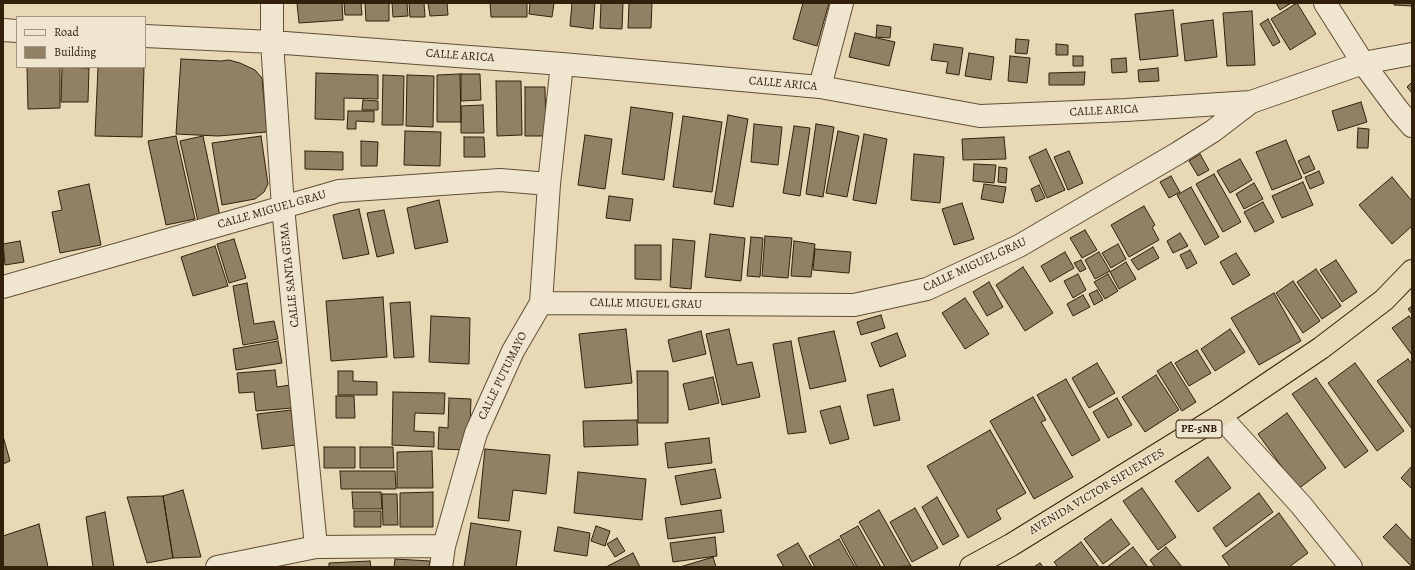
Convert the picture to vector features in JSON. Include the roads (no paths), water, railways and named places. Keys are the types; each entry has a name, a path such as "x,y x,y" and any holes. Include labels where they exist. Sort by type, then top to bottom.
{"highway":[{"name":"AVENIDA VICTOR SIFUENTES","path":"971,567 1220,416 1322,348 1384,300 1412,271"}],"street":[{"name":"CALLE SANTA GEMA","path":"272,3 272,42 283,207 316,547"},
{"path":"820,87 842,3"},
{"path":"1325,3 1363,63 1398,110 1412,126"},
{"path":"3,30 16,31"},
{"name":"CALLE ARICA","path":"146,36 272,42 562,64 820,87 980,116 1126,110 1251,102 1363,63 1412,54"},
{"name":"CALLE PUTUMAYO","path":"442,557 476,433 513,351 541,303 549,184 562,64"},
{"name":"CALLE MIGUEL GRAU","path":"541,303 854,305 927,289 1019,246 1178,154 1213,131 1251,102"},
{"name":"CALLE MIGUEL GRAU","path":"3,287 339,191 500,180 549,184"},
{"path":"1220,416 1301,506 1351,567"},
{"path":"217,567 316,547 442,557"}]}
